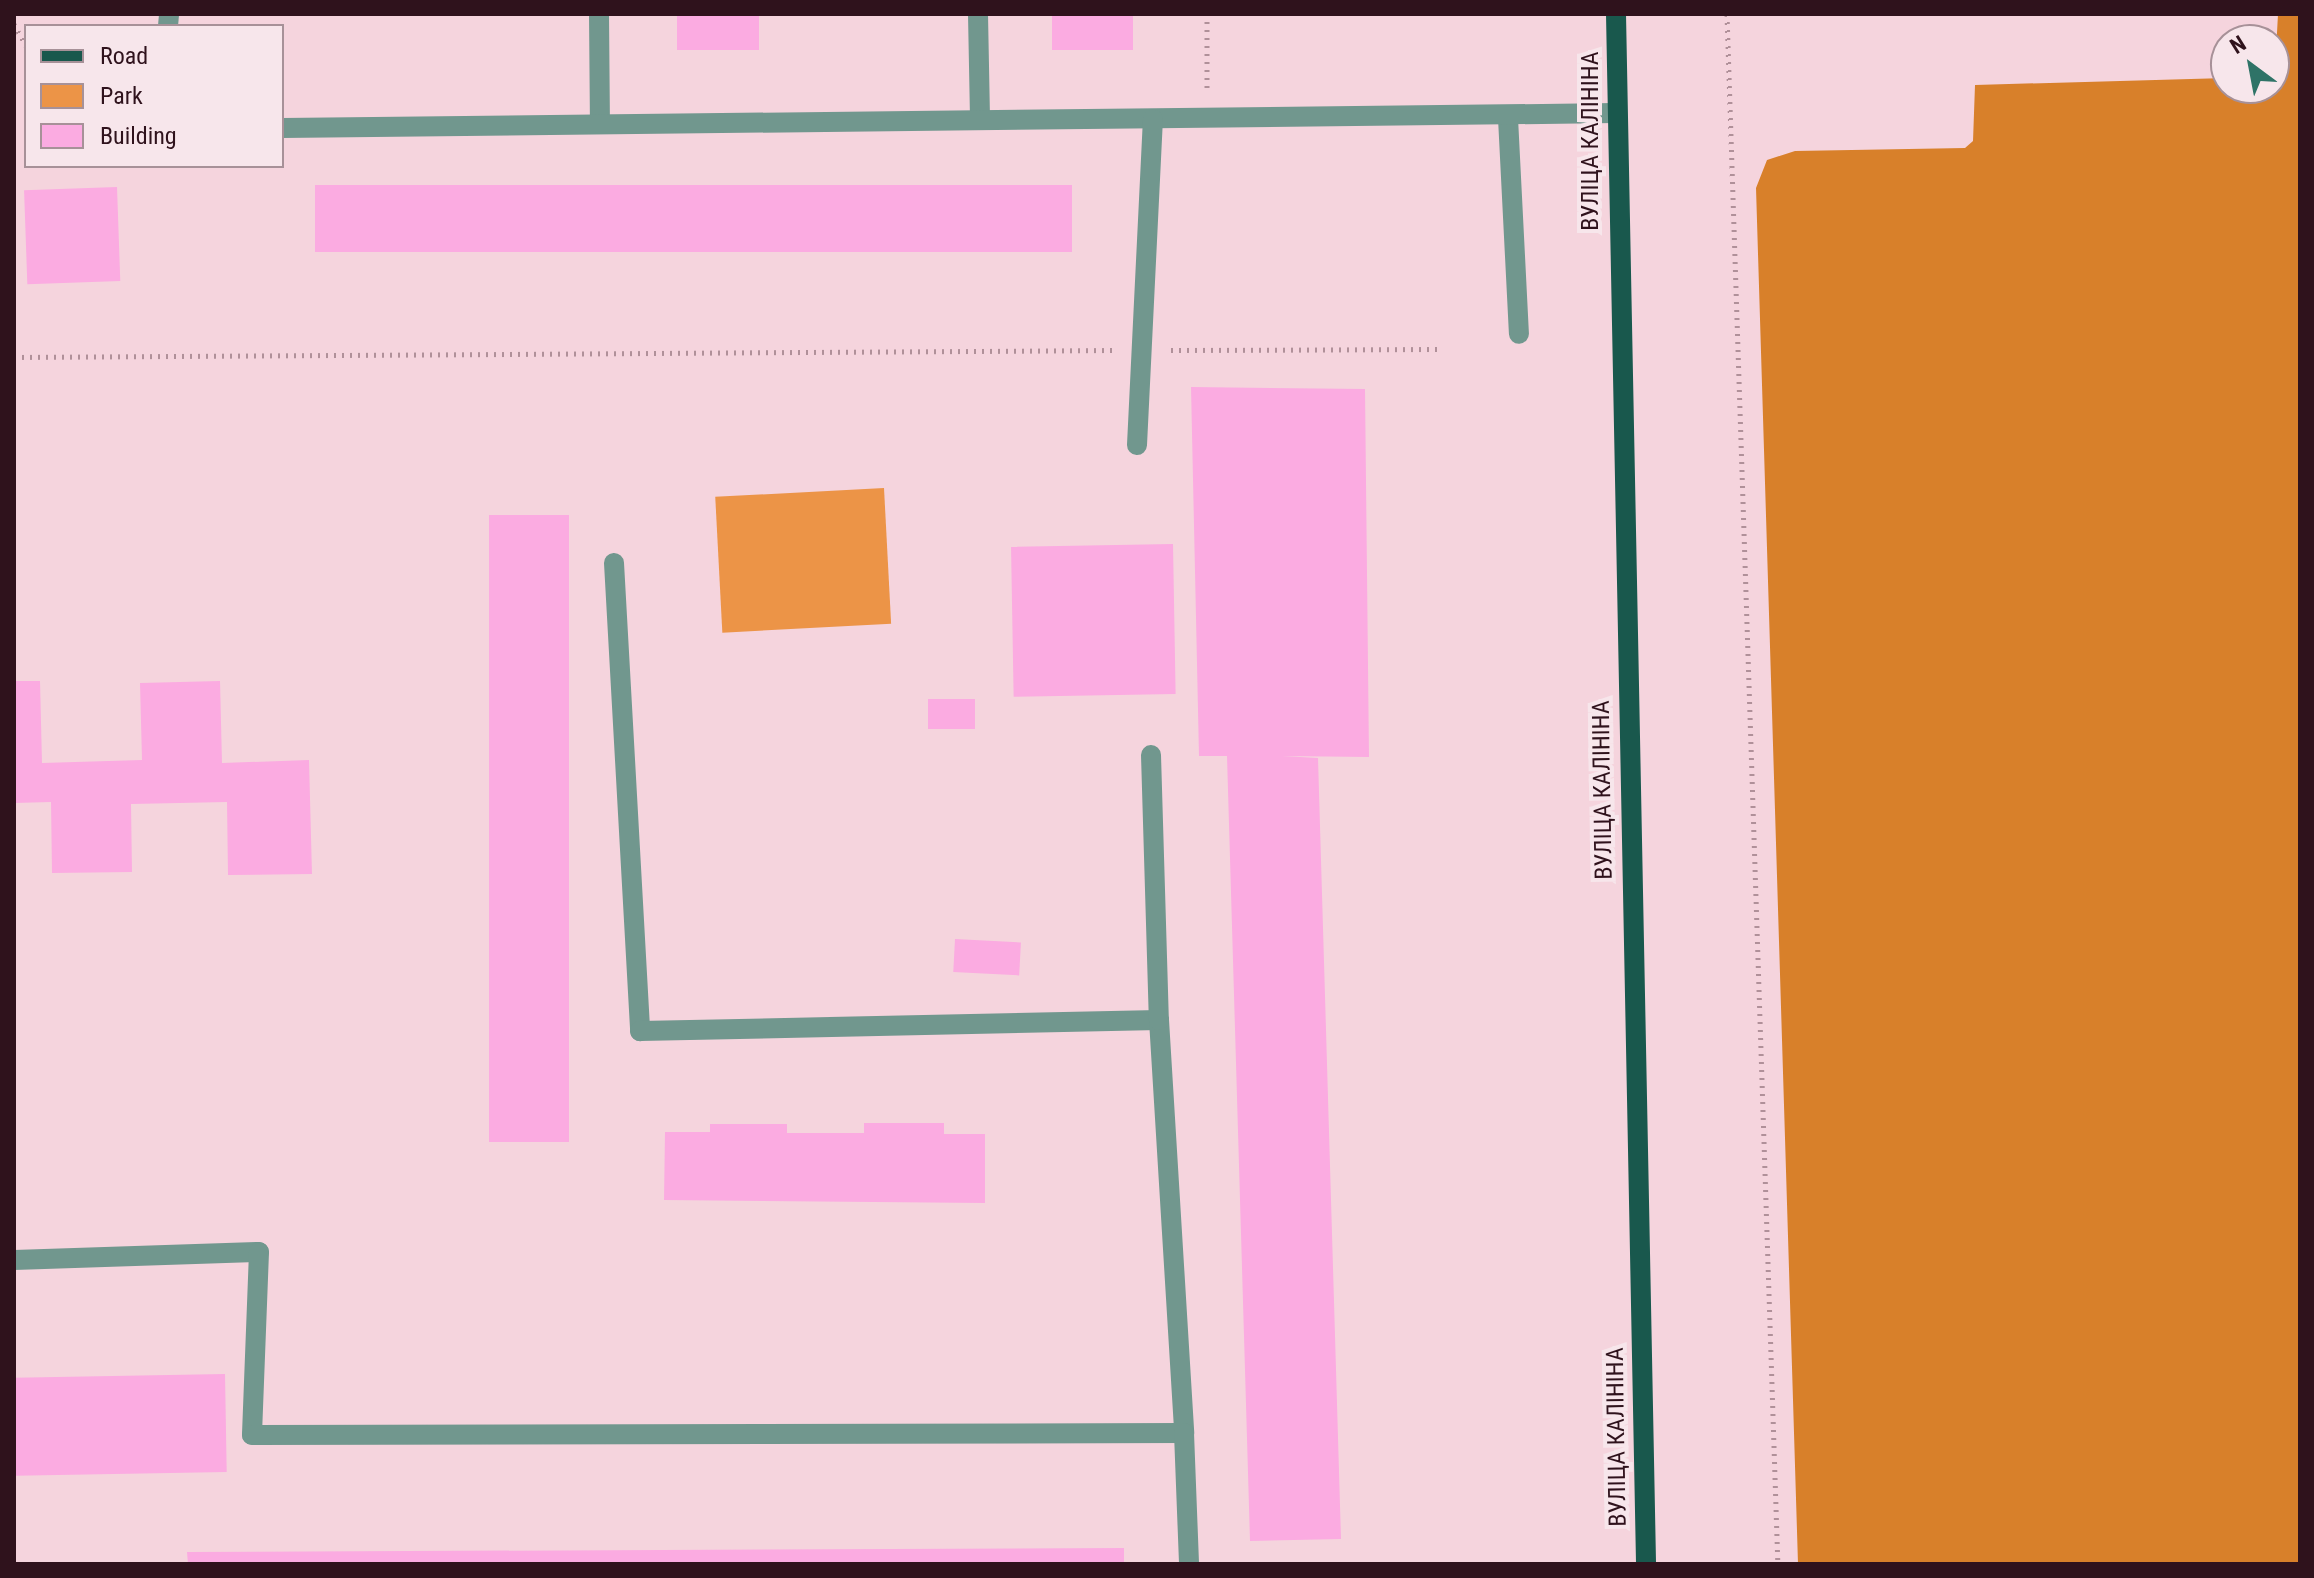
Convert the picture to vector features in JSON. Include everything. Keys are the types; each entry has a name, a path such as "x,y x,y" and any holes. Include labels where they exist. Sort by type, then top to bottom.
{"main road":[{"name":"ВУЛІЦА КАЛІНІНА","path":"1616,14 1615,113 1646,1564"}],"lane":[{"path":"599,14 600,122"},
{"path":"978,14 980,119"},
{"path":"284,128 600,122 1508,118 1615,113"},
{"path":"1508,118 1519,334"},
{"path":"1137,445 1153,119"},
{"path":"614,563 640,1031 1159,1020"},
{"path":"1151,755 1159,1020 1189,1564"},
{"path":"14,1260 259,1252 252,1435 1184,1433"}],"path":[{"path":"1207,14 1208,118"},
{"path":"1727,14 1778,1564"},
{"path":"14,24 24,42"},
{"path":"14,357 1438,349"}],"green space":[{"path":"884,488 891,624 722,633 715,497"}],"shaded area":[{"path":"2278,14 2300,14 2300,1564 1798,1564 1756,188 1767,160 1795,151 1965,148 1973,141 1975,85 2210,78 2210,104 2290,104 2290,24 2277,24"}],"building":[{"path":"677,14 759,14 759,50 677,50"},
{"path":"1052,14 1133,14 1133,50 1052,50"},
{"path":"315,185 1072,185 1072,252 315,252"},
{"path":"117,187 120,281 27,284 24,190"},
{"path":"1191,387 1365,389 1369,757 1282,756 1318,758 1341,1539 1250,1541 1227,756 1199,756"},
{"path":"489,515 569,515 569,1142 489,1142"},
{"path":"1173,544 1176,694 1014,697 1011,547"},
{"path":"14,681 40,681 42,763 142,760 140,683 220,681 222,763 309,760 312,874 228,875 227,802 131,804 132,872 52,873 51,802 14,803"},
{"path":"928,699 975,699 975,729 928,729"},
{"path":"955,939 1021,942 1019,975 953,972"},
{"path":"864,1123 944,1123 944,1134 985,1134 985,1203 664,1200 665,1132 710,1132 710,1124 787,1124 787,1133 864,1133"},
{"path":"225,1374 227,1472 16,1476 14,1378"},
{"path":"1124,1548 1124,1564 188,1564 187,1552"}]}
